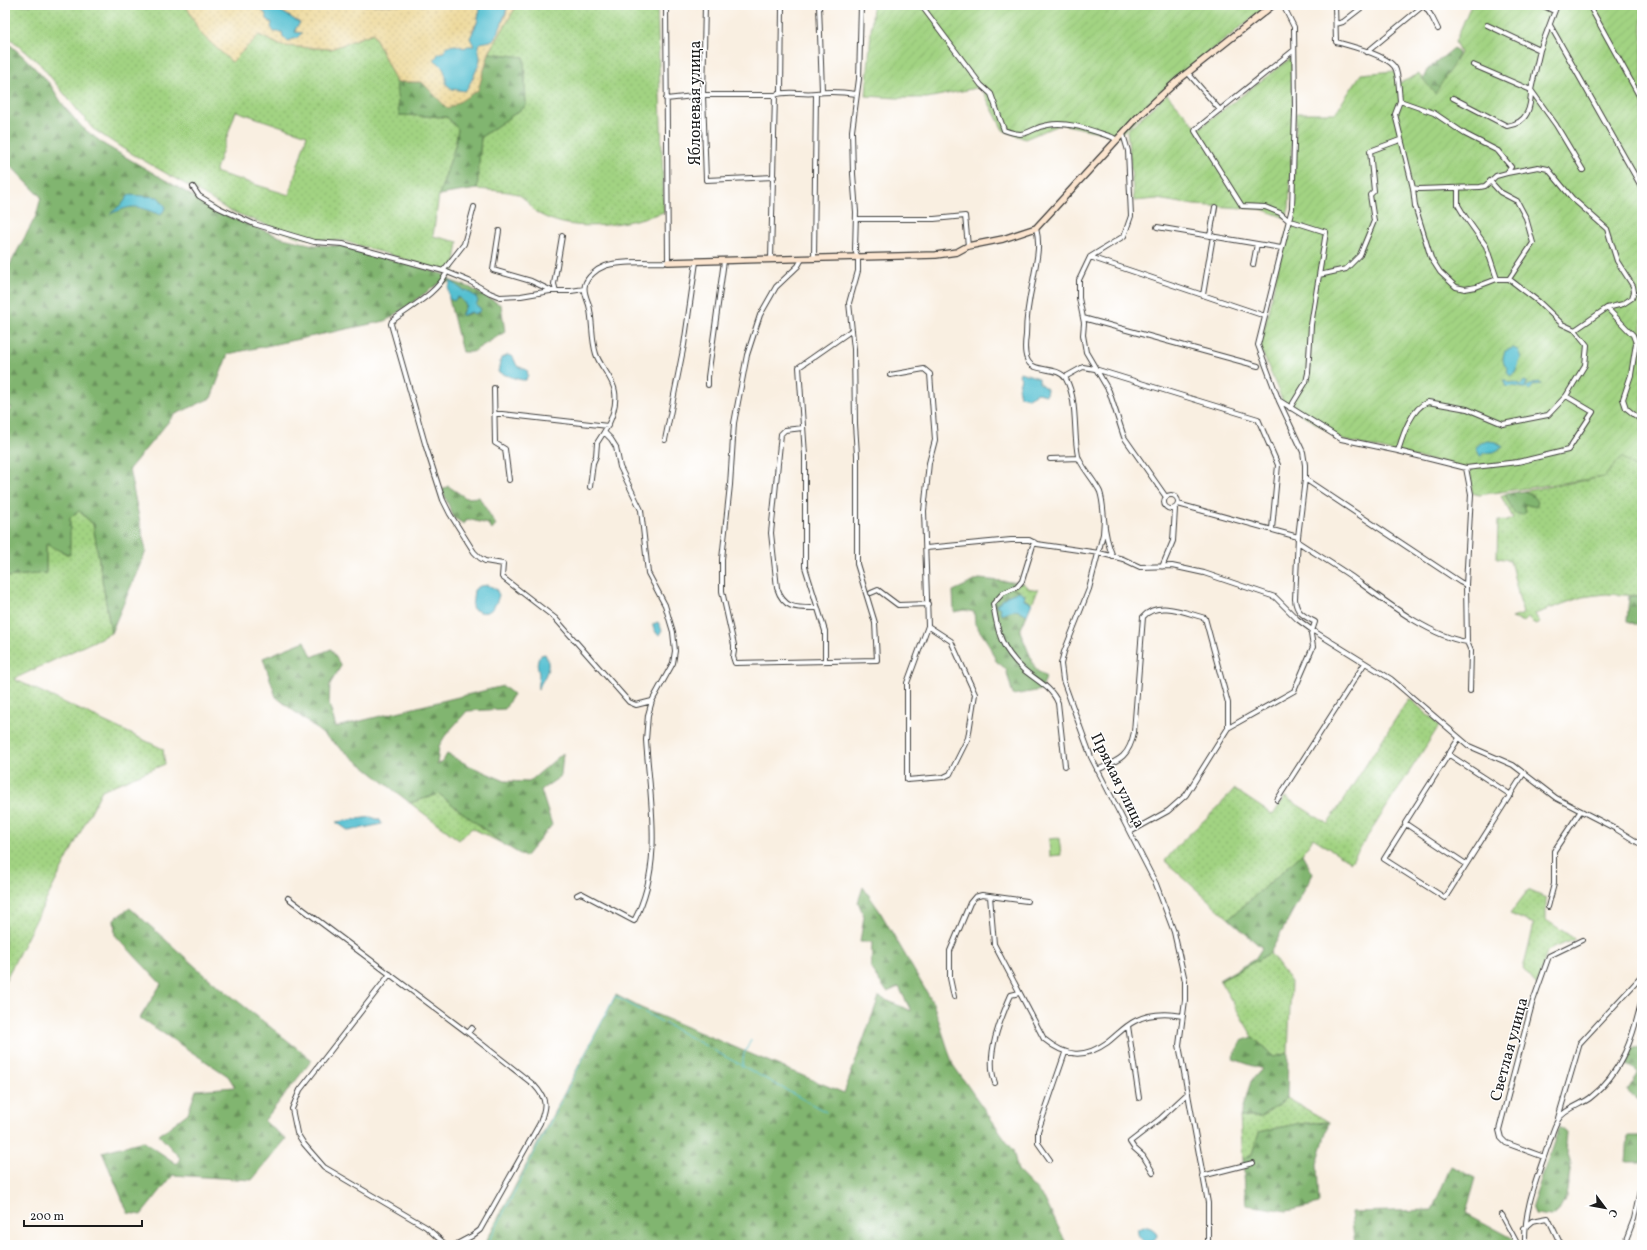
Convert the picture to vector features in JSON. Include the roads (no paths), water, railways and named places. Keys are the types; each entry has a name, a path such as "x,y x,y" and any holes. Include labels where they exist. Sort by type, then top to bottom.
{"street":[{"path":"666,5 668,262"},
{"name":"Яблоневая улица","path":"705,5 703,95 706,180 774,177"},
{"path":"781,92 782,5"},
{"path":"819,5 822,92"},
{"path":"802,259 798,266 776,287 760,315 747,355 733,430 730,485 722,559 722,591 734,645 732,657 735,663 877,660 875,623 857,564 857,455 854,349 849,303 858,271 858,258 855,250 856,219 852,132 859,79 861,5"},
{"path":"921,5 981,85 991,94 1004,130 1017,135 1025,134 1047,125 1068,124 1112,137 1117,140"},
{"path":"590,487 597,443 608,426 613,412 615,394 611,379 596,354 589,306 584,289 585,284 594,273 604,266 614,264 936,255 958,252 968,246 1003,239 1036,228 1124,134 1137,118 1188,72 1273,5"},
{"path":"1130,832 1168,811 1186,795 1228,728 1294,691 1313,647 1311,634 1315,622 1299,613 1295,607 1295,573 1305,479 1303,452 1280,401 1258,345 1292,208 1295,111 1294,27 1283,5"},
{"path":"1335,5 1336,42 1367,52 1393,64 1396,70 1400,101 1395,114 1400,140 1413,188 1415,206 1431,258 1440,272 1456,287 1465,289 1476,287 1497,279 1510,280 1539,302 1562,324 1575,330 1587,345 1585,365 1566,396 1548,416 1503,424 1467,409 1428,402 1424,403 1407,423 1398,451"},
{"path":"1336,24 1343,22 1365,5"},
{"path":"1367,52 1424,5 1432,16 1438,29"},
{"path":"1542,5 1554,11"},
{"path":"1453,98 1508,126 1521,121 1528,113 1531,104 1532,90 1540,50 1557,5"},
{"path":"1589,5 1642,101"},
{"path":"1487,25 1540,50"},
{"path":"1550,25 1642,188"},
{"path":"1290,408 1306,382 1308,373 1311,325 1326,232 1288,220 1280,213 1265,207 1242,206 1195,131 1294,50"},
{"path":"1473,65 1532,90 1556,124 1583,170"},
{"path":"1188,72 1220,110"},
{"path":"666,99 703,95 775,95 781,92 857,94"},
{"path":"814,258 816,93"},
{"path":"771,259 775,95"},
{"path":"1400,101 1434,113 1465,134 1498,151 1511,167 1507,173"},
{"path":"1124,134 1128,151 1131,216 1124,236 1090,257 1079,280 1079,298 1083,318 1083,335 1086,352 1110,391 1124,437 1166,496"},
{"path":"1319,276 1346,269 1360,255 1374,221 1370,195 1374,191 1370,150 1400,140"},
{"path":"1413,188 1480,187 1485,186 1496,176 1507,173 1538,167 1548,169 1572,198 1607,229 1617,261 1633,286 1634,292 1632,298 1623,304 1607,308 1575,330"},
{"path":"1490,181 1500,192 1517,201 1526,218 1533,243 1510,280"},
{"path":"193,187 199,196 232,215 294,237 314,242 343,244 445,271 469,281 490,293 500,296 521,296 550,291 571,291 584,289"},
{"path":"1458,188 1458,205 1486,246 1497,279"},
{"path":"474,207 464,244 445,271 442,282 392,320 391,324 426,447 443,500 474,552 485,561 503,564 502,577 555,618 629,702 636,705 652,701"},
{"path":"1202,295 1212,236 1215,207"},
{"path":"856,219 934,219 965,216 968,246"},
{"path":"1157,227 1281,248"},
{"path":"1036,228 1039,251 1026,316 1025,348 1027,360 1038,368 1051,370 1065,377 1072,403 1078,458 1093,478 1100,492 1108,545 1113,557"},
{"path":"499,231 493,270 531,281 550,291"},
{"path":"556,291 554,284 562,236"},
{"path":"1252,265 1256,244"},
{"path":"1090,257 1264,316"},
{"path":"708,386 724,261"},
{"path":"664,440 683,352 696,262"},
{"path":"1607,308 1633,335 1636,343 1631,375 1623,399 1626,408 1642,421"},
{"path":"1083,318 1258,366"},
{"path":"825,661 825,632 805,567 805,454 799,367 852,330"},
{"path":"1065,377 1083,367 1096,369 1258,419 1278,465 1272,529"},
{"path":"890,375 924,369 930,374 935,440 929,463 924,511 928,626 907,683 907,780 944,777 950,774 968,738 974,707 975,694 951,641 928,626"},
{"path":"494,388 495,443 505,449 508,480"},
{"path":"1280,401 1341,439 1466,468 1518,462 1568,450 1593,412 1566,396"},
{"path":"494,414 566,420 608,426"},
{"path":"803,428 785,430 780,434 771,533 777,588 779,594 786,604 797,608 818,608"},
{"path":"577,895 581,893 634,921 644,900 651,871 653,827 646,740 648,715 652,701 673,663 675,651 673,632 665,605 648,573 641,510 620,467 616,447 604,432"},
{"path":"1050,459 1078,458"},
{"path":"1466,468 1471,494 1466,585 1467,642 1471,651 1470,691"},
{"path":"1305,479 1466,585"},
{"path":"1162,567 1173,542 1175,508 1178,504 1178,499 1175,496 1166,496"},
{"path":"1166,496 1164,501 1166,507 1170,510 1175,508"},
{"path":"1178,504 1298,536"},
{"name":"Прямая улица","path":"1104,519 1099,553 1089,589 1064,652 1061,664 1063,680 1097,770 1156,884 1174,932 1185,981 1185,1000 1179,1045 1208,1203 1208,1245"},
{"path":"926,548 1011,540 1029,540 1099,553 1123,559 1140,567 1172,566 1204,573 1275,597 1297,619 1312,630 1391,679 1469,746 1486,754 1502,759 1524,773 1546,791 1580,812 1616,830 1642,846"},
{"path":"1034,542 1022,581 1017,587 1003,593 993,604 1002,645 1023,669 1050,690 1058,702 1065,766"},
{"path":"1298,542 1385,601 1435,632 1455,640 1467,642"},
{"path":"871,593 878,590 898,605 928,604"},
{"path":"1097,770 1122,758 1126,754 1132,741 1143,617 1148,611 1154,609 1165,608 1205,618 1228,704 1228,728"},
{"path":"1277,800 1365,663"},
{"path":"1459,738 1384,859 1445,898 1524,773"},
{"path":"1448,754 1511,795"},
{"path":"1548,907 1554,884 1554,851 1580,812"},
{"path":"1406,824 1466,864"},
{"path":"954,996 950,978 950,951 970,903 975,897 982,895 1027,901"},
{"path":"990,896 994,944 1044,1039 1058,1050 1066,1053 1077,1054 1091,1052 1108,1042 1128,1026 1145,1017 1156,1014 1173,1014 1183,1016"},
{"path":"288,898 468,1033 534,1085 542,1094 546,1104 540,1123 480,1230 454,1245"},
{"name":"Светлая улица","path":"1544,1157 1506,1143 1500,1138 1499,1130 1532,1004 1549,956 1582,940"},
{"path":"390,974 300,1090 292,1109 297,1133 304,1144 324,1167 426,1227 446,1245"},
{"path":"1525,1245 1524,1228 1527,1210 1558,1118 1580,1042 1642,976"},
{"path":"995,1082 991,1073 991,1057 1002,1017 1011,994 1019,993"},
{"path":"1558,1118 1589,1098 1620,1063 1628,1048 1638,1019 1642,998"},
{"path":"1128,1026 1140,1098"},
{"path":"468,1033 472,1028"},
{"path":"1050,1160 1038,1143 1038,1131 1066,1053"},
{"path":"1153,1172 1143,1156 1130,1142 1161,1118 1188,1093"},
{"path":"1202,1176 1253,1163"},
{"path":"1624,1245 1634,1218 1642,1181"},
{"path":"1502,1215 1518,1245"},
{"path":"1524,1228 1532,1220 1548,1218 1561,1245"}],"water":[{"path":"258,5 277,5 274,7 300,23 295,32 302,33 297,38 288,41 283,37 282,32 274,32 271,27 272,23 267,19 265,13"},
{"path":"481,5 508,5 497,36 490,41 480,43 479,45 480,62 467,89 465,91 452,89 446,84 446,77 442,67 434,60 439,53 444,52 447,46 456,45 464,48 474,46 470,38 477,23"},
{"path":"129,195 158,197 166,207 161,215 136,207 126,208 110,214 123,203"},
{"path":"451,281 464,291 466,290 476,297 478,301 476,305 481,309 479,312 474,314 471,312 461,316 466,305 460,298 457,297 454,301 449,299 448,288"},
{"path":"1513,348 1518,350 1521,358 1515,373 1510,376 1507,372 1508,369 1503,358 1505,351"},
{"path":"508,355 513,357 517,366 527,370 528,375 526,380 516,379 498,372 501,358"},
{"path":"1020,372 1039,378 1039,383 1047,389 1046,395 1037,393 1028,398 1020,396 1018,388 1021,378 1019,375"},
{"path":"1503,380 1506,380 1508,383 1515,382 1521,385 1524,381 1527,382 1525,387 1538,382 1542,384 1534,385 1529,391 1528,389 1513,386 1506,387"},
{"path":"1488,441 1496,442 1503,447 1494,452 1484,453 1480,456 1476,447 1481,443"},
{"path":"488,585 496,589 499,595 495,605 490,611 477,611 472,608 474,590 480,586"},
{"path":"1019,591 1025,595 1024,600 1032,603 1027,615 1021,611 1014,610 1001,614 1000,608 996,605 1007,596"},
{"path":"658,622 662,630 659,635 653,627 653,624"},
{"path":"545,654 548,668 538,689 539,675 537,662 541,655"},
{"path":"371,817 380,820 382,824 349,831 336,822"},
{"path":"1144,1226 1151,1228 1156,1232 1157,1236 1153,1241 1146,1243 1139,1236 1138,1228"}],"waterway":[{"path":"487,1245 615,996 826,1112"},
{"path":"742,1067 744,1054 751,1040"}]}
